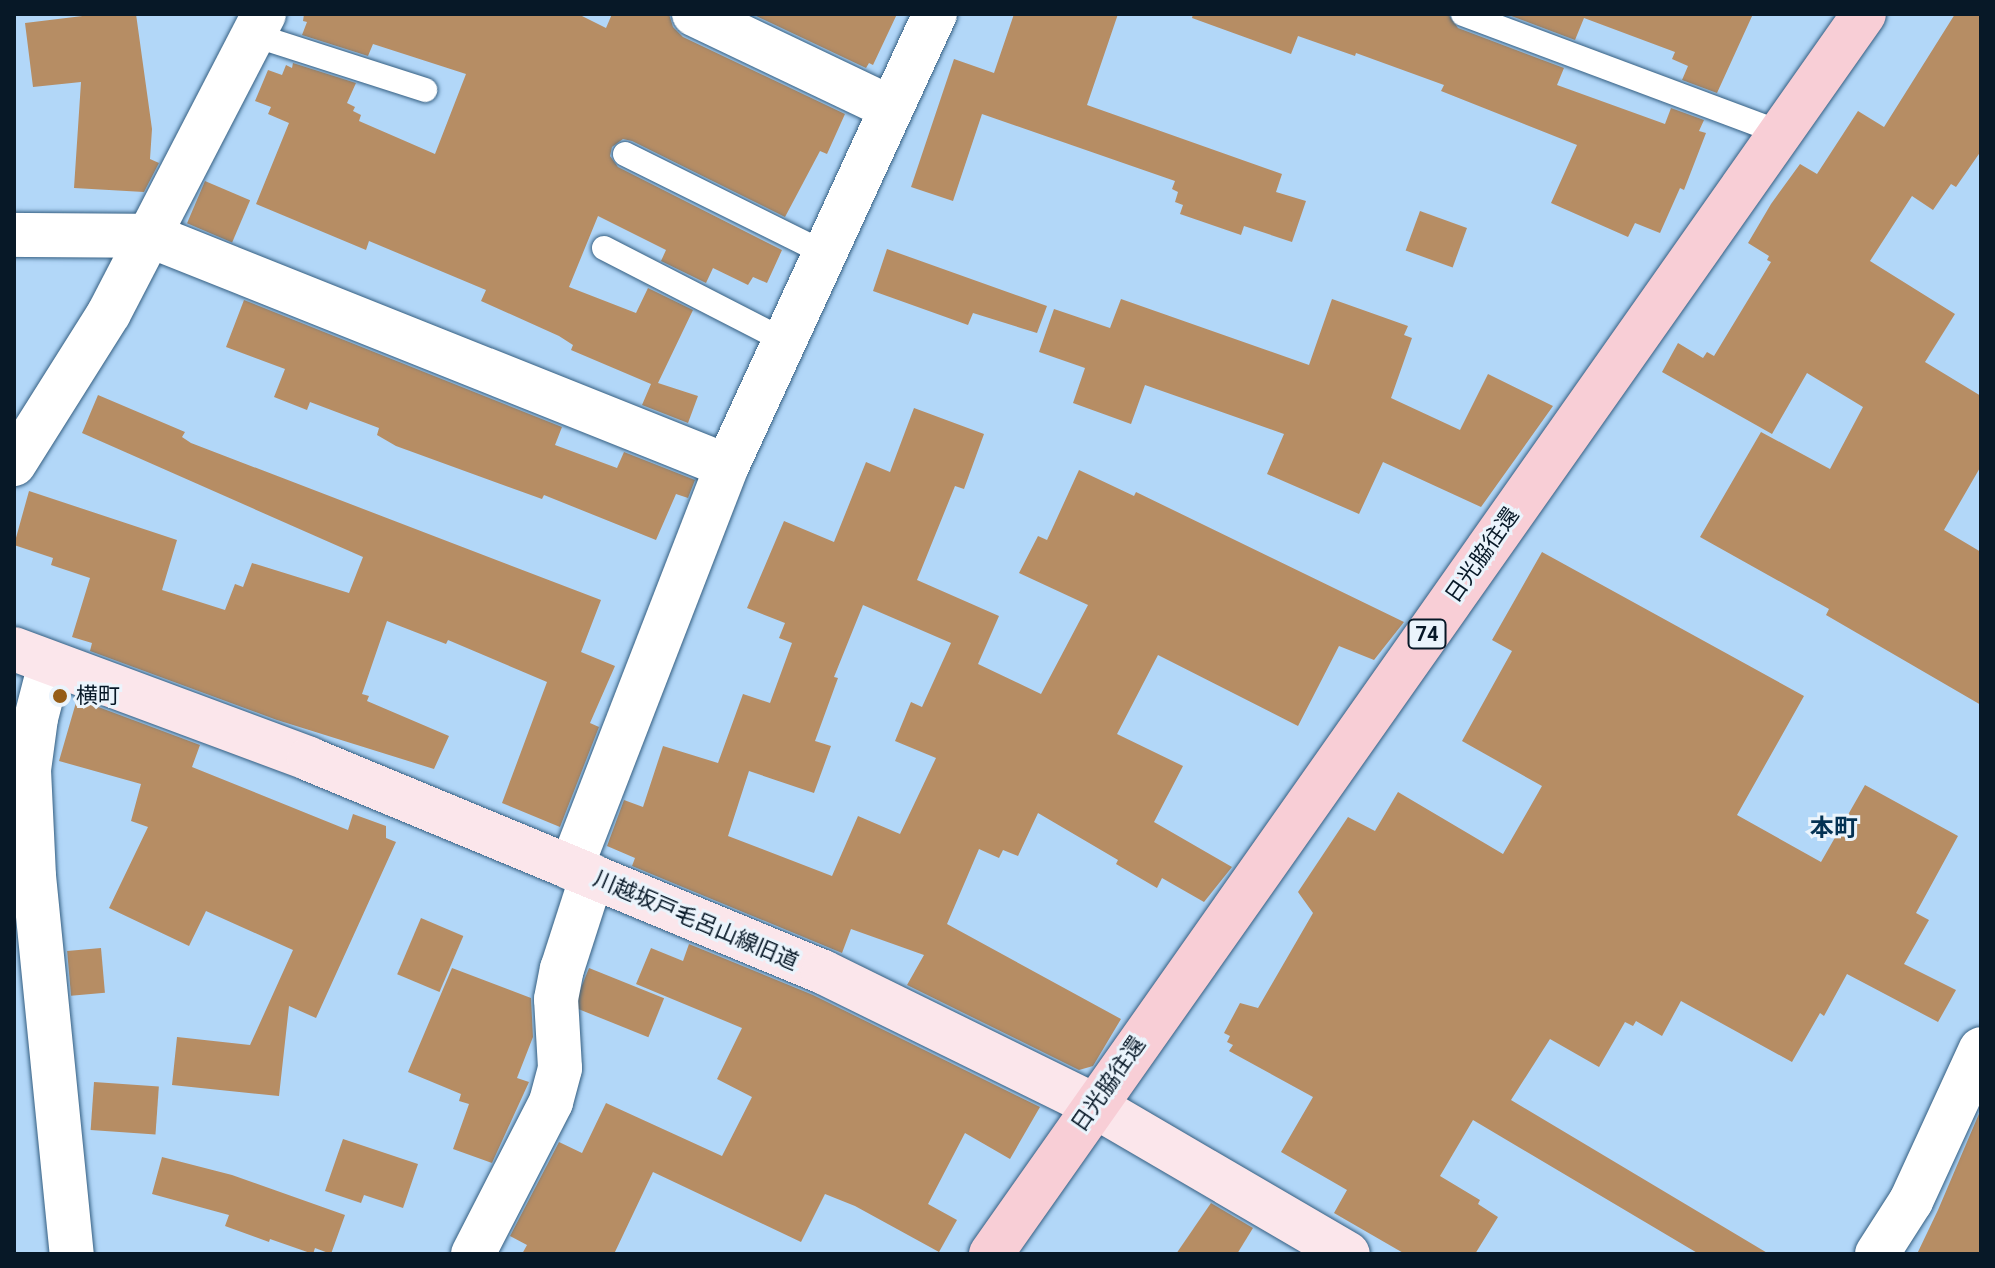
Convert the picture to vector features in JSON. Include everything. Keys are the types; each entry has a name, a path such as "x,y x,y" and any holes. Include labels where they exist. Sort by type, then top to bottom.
{"main road":[{"name":"日光脇往還","path":"991,1254 1864,14"}],"street":[{"path":"694,14 891,108"},
{"path":"473,1254 551,1102 560,1068 556,999 581,872 727,466 935,14"},
{"path":"14,464 109,313 257,24"},
{"path":"14,235 151,236 727,466"},
{"path":"32,657 38,707 29,770 24,877 72,1254"},
{"name":"川越坂戸毛呂山線旧道","path":"32,657 309,759 823,972 1093,1105 1348,1254"},
{"path":"1877,1254 1911,1201 1981,1049"}],"lane":[{"path":"1463,14 1781,133"},
{"path":"257,24 425,90"},
{"path":"625,154 824,253"},
{"path":"604,248 785,341"}],"building":[{"path":"99,14 136,14 152,129 150,159 159,163 144,192 74,188 81,82 33,87 25,23"},
{"path":"304,14 578,14 606,28 612,14 669,14 673,27 683,37 845,114 827,154 820,151 785,217 632,141 623,139 612,147 610,156 618,167 782,250 767,283 753,277 748,285 713,268 706,283 661,261 666,250 598,216 569,287 636,313 648,288 693,310 658,383 698,396 688,423 642,405 651,384 571,350 573,345 559,336 481,301 486,290 369,241 366,250 256,204 289,123 268,114 271,107 255,101 268,70 282,75 286,65 292,68 293,63 356,83 347,103 361,115 359,121 435,154 466,74 373,44 368,56 302,35 307,22 303,21"},
{"path":"752,14 897,14 873,65 869,63 866,68"},
{"path":"1014,14 1118,14 1087,105 1282,174 1276,192 1306,201 1292,242 1244,226 1241,235 1180,214 1183,205 1175,202 1178,192 1172,189 1175,181 982,114 953,201 911,187 954,59 994,73"},
{"path":"1193,14 1448,14 1458,28 1564,68 1557,85 1665,124 1671,108 1704,120 1699,131 1706,133 1684,190 1680,188 1660,233 1635,223 1628,237 1551,203 1577,145 1441,91 1444,85 1356,53 1355,56 1298,36 1291,54 1192,18"},
{"path":"1506,14 1753,14 1717,93 1682,80 1688,66 1672,59 1675,52 1584,18 1575,40"},
{"path":"1955,14 1981,14 1981,151 1956,187 1951,184 1933,210 1912,196 1870,261 1955,314 1925,362 1981,396 1981,466 1944,530 1981,552 1981,705 1826,615 1829,609 1700,537 1761,432 1830,469 1863,407 1807,373 1772,434 1662,372 1678,343 1703,358 1707,352 1714,356 1771,262 1767,260 1769,256 1748,243 1771,204 1800,164 1817,174 1858,111 1884,127"},
{"path":"205,181 250,200 232,242 187,223"},
{"path":"1420,211 1467,228 1453,268 1406,250"},
{"path":"887,249 1047,306 1037,333 973,313 968,325 873,291"},
{"path":"1121,299 1309,365 1332,299 1408,326 1404,335 1412,338 1391,398 1460,430 1488,374 1553,406 1481,507 1383,462 1359,514 1267,474 1284,434 1145,385 1131,424 1073,403 1085,368 1039,352 1054,309 1110,328"},
{"path":"244,300 562,427 555,445 617,468 624,452 695,480 688,498 676,494 656,540 544,495 542,499 396,446 377,435 379,428 310,402 307,410 274,397 285,369 226,347"},
{"path":"98,395 185,432 182,437 191,443 601,600 581,652 615,666 590,723 599,727 560,827 502,803 547,682 448,640 446,644 387,621 362,694 369,696 367,701 449,736 434,769 277,720 90,651 92,643 72,637 90,578 51,565 53,558 14,545 29,491 177,540 162,590 225,610 235,584 243,587 252,563 349,593 363,557 82,433"},
{"path":"914,408 984,434 964,489 955,486 917,580 999,616 978,664 1041,694 1088,605 1019,573 1038,536 1047,540 1079,470 1134,496 1136,492 1404,622 1374,660 1339,646 1298,726 1158,655 1117,734 1183,766 1154,822 1232,867 1204,902 1162,878 1157,888 1116,864 1118,860 1038,813 1018,856 1003,850 999,858 979,849 947,924 1121,1019 1093,1066 1079,1070 907,985 924,955 851,929 842,953 632,866 635,858 607,846 624,800 643,807 663,746 718,763 743,694 770,703 792,643 779,638 785,623 747,608 784,521 834,542 866,462 890,472","holes":["863,605 951,643 922,707 911,702 895,741 936,758 900,834 858,816 832,876 728,836 749,771 814,793 831,746 815,741 838,678 834,677"]},
{"path":"1542,552 1804,696 1737,815 1821,862 1865,785 1958,836 1916,913 1929,920 1904,964 1956,990 1938,1022 1847,974 1824,1016 1820,1013 1792,1062 1681,1001 1662,1036 1636,1021 1633,1026 1625,1022 1599,1067 1550,1039 1511,1100 1769,1254 1699,1254 1473,1120 1440,1176 1480,1200 1478,1204 1498,1217 1475,1254 1405,1254 1334,1213 1347,1190 1281,1152 1313,1097 1229,1051 1233,1045 1227,1042 1230,1036 1224,1033 1240,1003 1258,1008 1313,913 1298,892 1348,817 1375,831 1398,792 1503,854 1542,786 1462,741 1512,651 1492,640"},
{"path":"77,699 200,745 192,767 348,830 353,814 386,826 386,838 396,842 316,1018 289,1006 279,1096 172,1085 177,1037 250,1045 293,950 206,911 189,946 109,908 148,827 131,821 141,784 59,761"},
{"path":"421,918 463,936 440,992 397,974"},
{"path":"689,944 813,995 1040,1107 1010,1159 965,1133 928,1204 957,1220 939,1252 855,1206 825,1194 801,1242 653,1172 614,1254 522,1254 527,1245 510,1236 559,1142 582,1153 606,1103 722,1156 752,1097 717,1079 742,1028 636,984 651,948 683,961"},
{"path":"101,948 105,993 71,996 67,951"},
{"path":"452,968 531,998 533,1037 517,1078 529,1082 492,1163 453,1149 469,1104 459,1101 461,1094 408,1072"},
{"path":"589,968 664,998 648,1037 573,1007"},
{"path":"94,1082 159,1087 155,1134 91,1130"},
{"path":"1981,1109 1981,1254 1917,1254 1938,1210"},
{"path":"343,1139 418,1164 403,1208 364,1195 361,1203 325,1191"},
{"path":"162,1157 232,1175 345,1215 331,1254 315,1248 313,1254 270,1239 269,1242 225,1226 229,1215 152,1194"},
{"path":"1211,1203 1253,1228 1237,1254 1176,1254"}],"place":[{"name":"横町","path":"60,696"}],"district":[{"name":"本町","path":"1834,829"}]}
